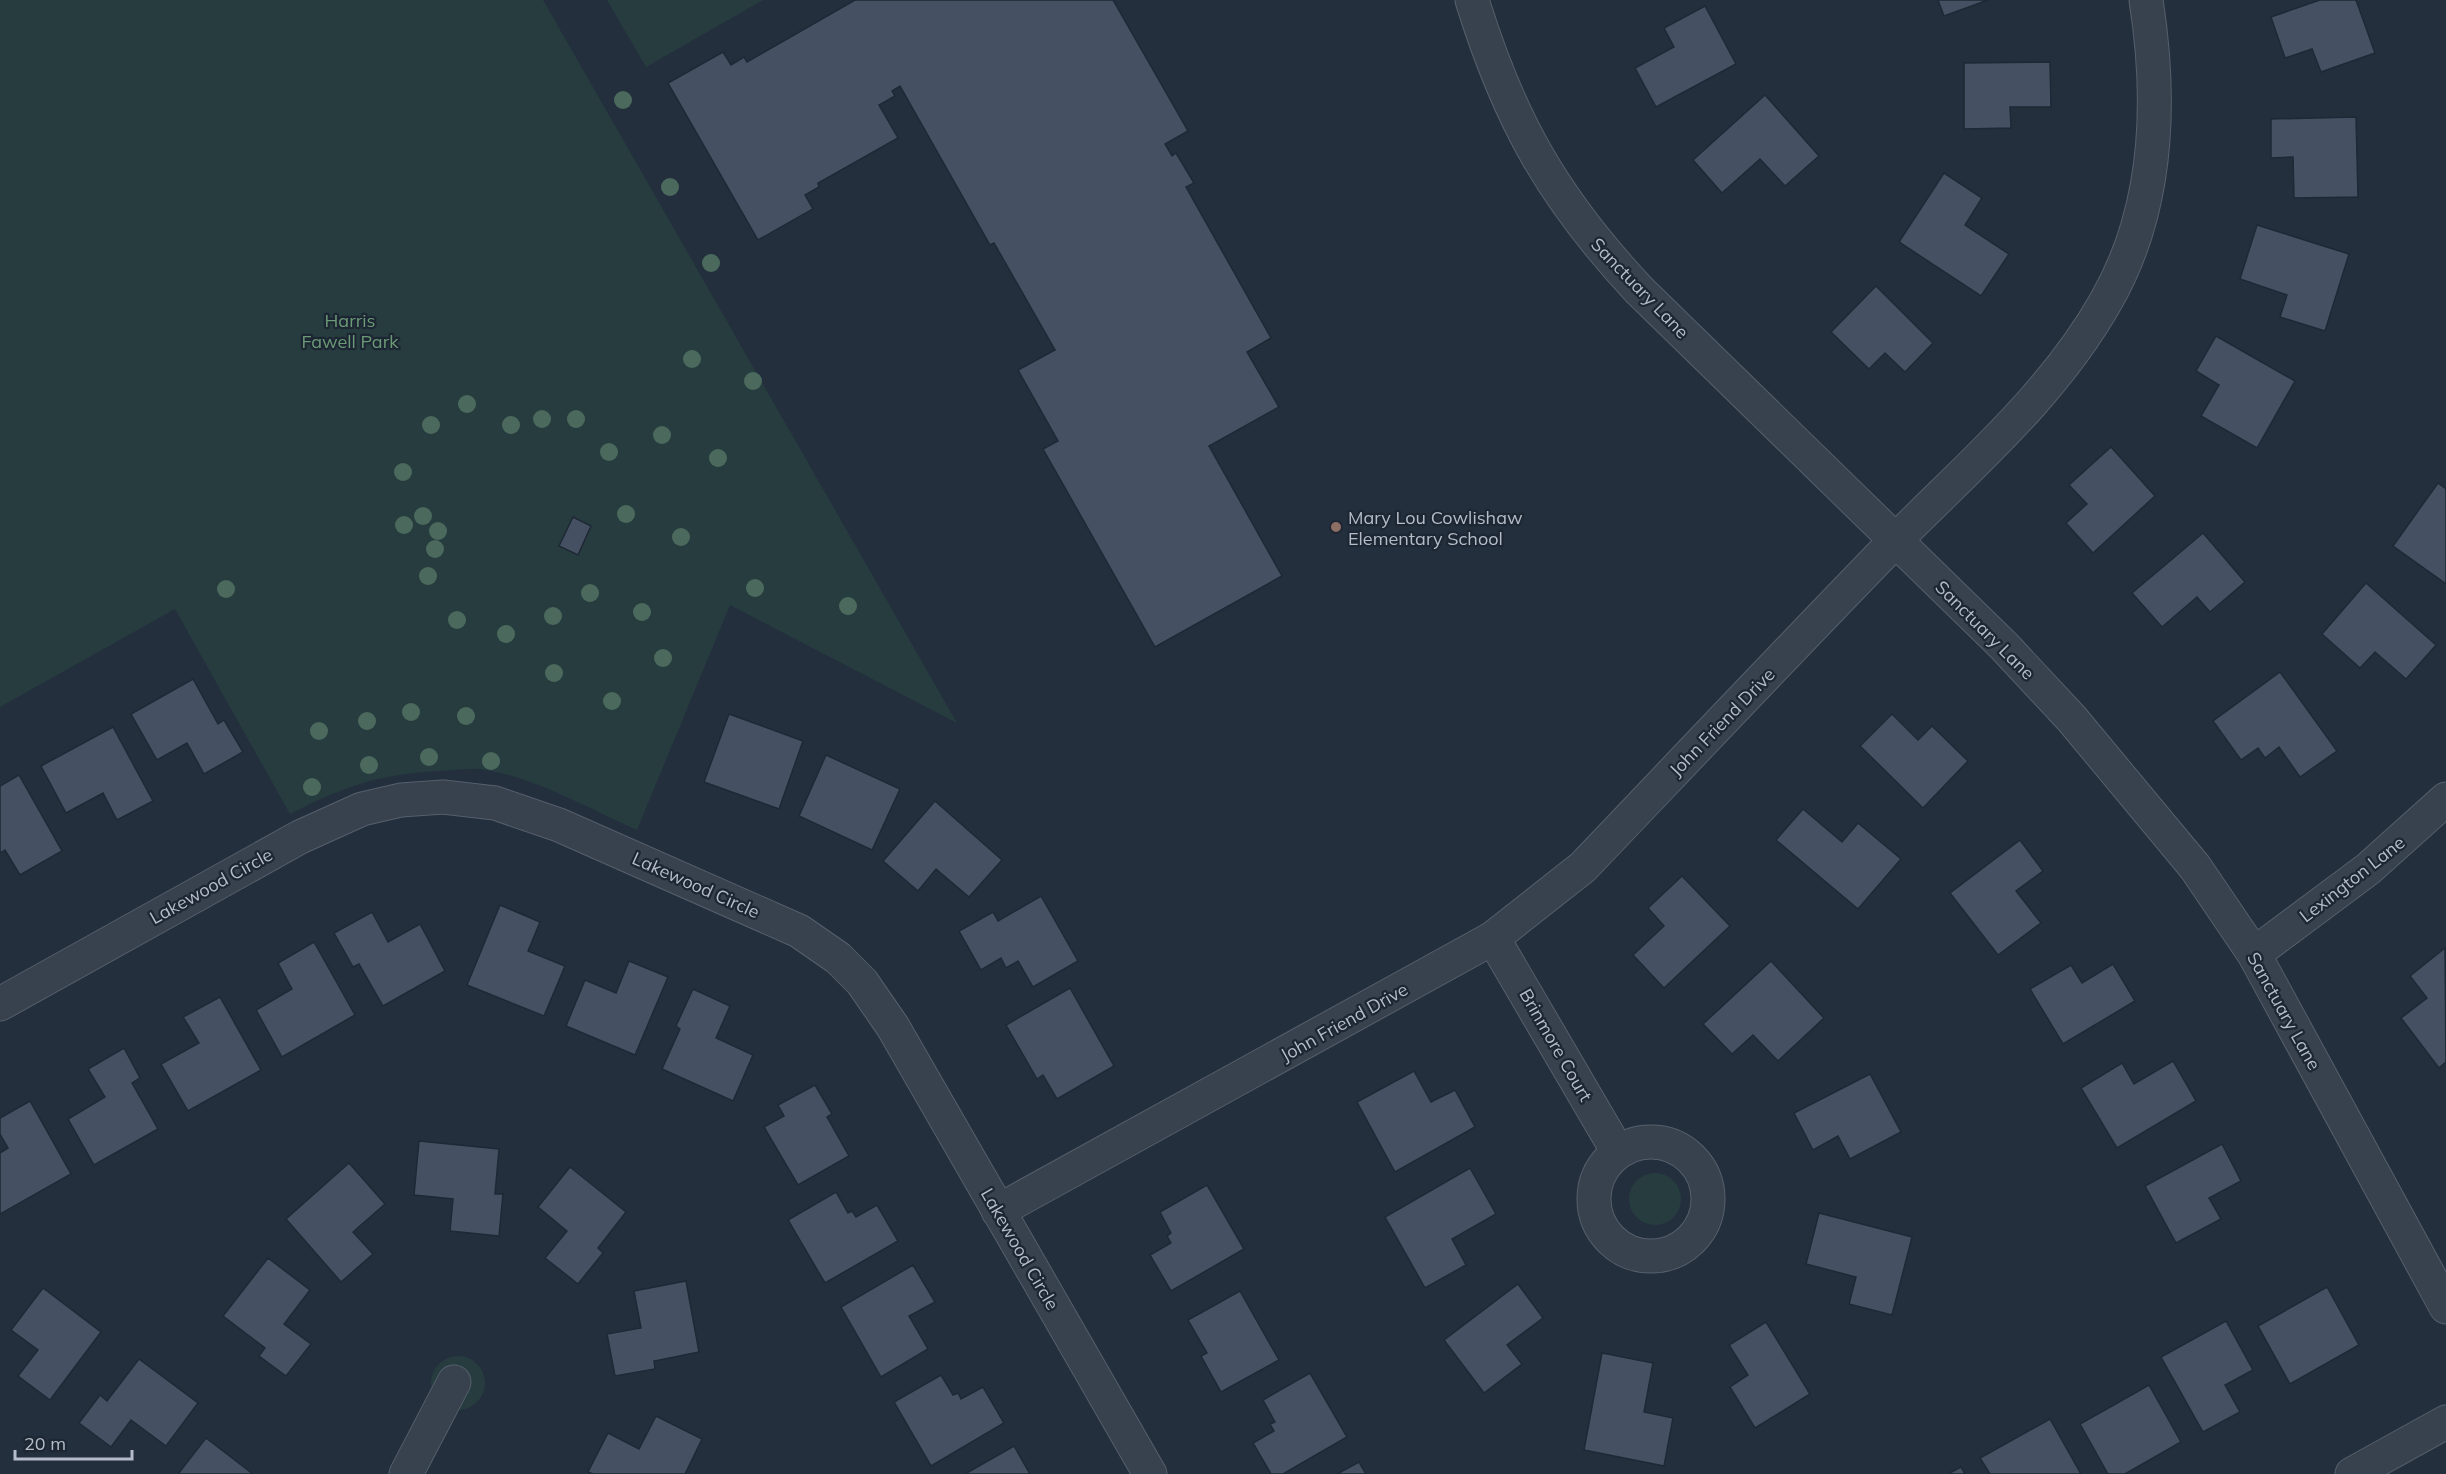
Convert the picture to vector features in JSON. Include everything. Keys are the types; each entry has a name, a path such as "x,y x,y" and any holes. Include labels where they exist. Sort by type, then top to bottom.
{"street":[{"name":"Sanctuary Lane","path":"1472,0 1491,62 1511,111 1556,190 1598,247 1639,290 2004,646 2072,719 2195,867 2254,954 2446,1307"},
{"name":"John Friend Drive","path":"998,1211 1493,939 1582,867 1896,541 2025,412 2062,369 2107,300 2131,245 2151,171 2156,121 2154,53 2146,0"},
{"name":"Lakewood Circle","path":"0,1004 300,837 362,808 401,800 443,797 495,802 559,825 799,931 838,958 862,982 893,1027 1150,1474"},
{"name":"Lexington Lane","path":"2254,954 2368,869 2446,799"},
{"name":"Brinmore Court","path":"1493,939 1618,1152"},
{"path":"406,1474 454,1382"},
{"path":"2352,1474 2446,1422"}],"green space":[{"name":"Harris Fawell Park","path":"0,0 543,0 957,723 730,605 637,830 539,785 499,772 479,769 416,773 378,779 345,789 290,814 175,609 0,707"},
{"path":"607,0 763,0 646,67"},
{"path":"1650,1173 1660,1173 1674,1180 1681,1199 1674,1218 1660,1225 1650,1225 1640,1221 1633,1214 1629,1204 1629,1194 1633,1184 1640,1177"},
{"path":"458,1356 468,1358 477,1364 483,1373 485,1383 483,1393 477,1402 468,1408 458,1410 448,1408 439,1402 433,1393 431,1383 433,1373 439,1364 448,1358"}],"building":[{"path":"855,0 1113,0 1188,131 1165,144 1172,156 1176,153 1194,183 1186,187 1271,338 1247,352 1279,407 1209,446 1282,576 1155,647 1043,449 1058,441 1018,370 1055,350 994,243 990,245 900,86 892,91 895,96 879,105 898,138 818,183 819,187 805,195 813,209 758,240 668,83 723,52 731,65 744,57 747,62"},
{"path":"1938,0 1988,0 1944,16"},
{"path":"2320,0 2356,0 2375,53 2321,72 2312,49 2285,58 2271,17"},
{"path":"1705,6 1736,64 1656,107 1635,68 1674,47 1664,28"},
{"path":"2050,62 2051,107 2010,107 2011,128 1964,129 1964,63"},
{"path":"1765,95 1819,156 1785,186 1760,159 1722,193 1693,160"},
{"path":"2356,117 2358,197 2294,198 2293,157 2271,158 2271,119"},
{"path":"1944,173 1982,198 1965,225 2009,254 1981,296 1899,242"},
{"path":"2257,225 2349,254 2325,331 2280,317 2287,295 2240,279"},
{"path":"1876,286 1933,343 1905,372 1885,353 1869,369 1831,332"},
{"path":"2216,336 2295,381 2257,448 2201,416 2219,385 2196,371"},
{"path":"2111,447 2155,496 2093,553 2066,523 2087,504 2069,485"},
{"path":"2438,483 2446,489 2446,584 2393,546"},
{"path":"573,517 591,526 578,555 559,546"},
{"path":"2203,533 2245,582 2210,612 2197,597 2162,627 2132,593"},
{"path":"2366,583 2436,645 2406,679 2375,652 2360,668 2322,634"},
{"path":"2280,672 2337,751 2300,777 2279,747 2265,758 2258,748 2241,760 2213,721"},
{"path":"193,679 218,724 224,720 243,752 204,774 187,743 157,760 131,714"},
{"path":"729,714 803,741 779,809 704,782"},
{"path":"1892,714 1918,740 1932,726 1968,761 1923,808 1860,746"},
{"path":"113,727 153,801 117,820 103,793 66,813 41,766"},
{"path":"826,755 900,789 872,850 799,816"},
{"path":"19,775 62,851 20,875 5,850 0,853 0,786"},
{"path":"935,801 1002,860 969,897 936,869 918,891 883,861"},
{"path":"1803,809 1842,842 1858,823 1901,859 1858,909 1776,840"},
{"path":"2020,840 2043,871 2016,891 2041,923 1998,955 1950,893"},
{"path":"1682,876 1730,926 1664,988 1633,955 1664,926 1648,908"},
{"path":"1041,896 1078,961 1033,987 1018,961 1006,968 1001,958 981,970 959,931 993,912 998,921"},
{"path":"500,905 540,922 528,951 565,966 544,1016 467,985"},
{"path":"372,912 388,942 420,924 445,971 383,1006 359,964 353,967 334,933"},
{"path":"314,942 355,1015 282,1057 256,1010 292,989 278,963"},
{"path":"2445,948 2446,1062 2439,1068 2401,1018 2427,998 2410,976"},
{"path":"629,961 668,977 635,1055 566,1026 585,980 616,993"},
{"path":"1771,961 1824,1018 1778,1061 1753,1035 1732,1054 1703,1024"},
{"path":"2113,964 2135,1001 2063,1044 2030,989 2071,965 2082,983"},
{"path":"1070,988 1114,1066 1057,1099 1043,1075 1037,1079 1006,1025"},
{"path":"693,989 730,1006 716,1038 753,1055 733,1101 662,1069 680,1029 676,1026"},
{"path":"220,997 261,1070 188,1111 161,1064 199,1043 183,1017"},
{"path":"124,1048 140,1078 132,1083 158,1129 94,1165 68,1119 105,1097 88,1069"},
{"path":"2173,1061 2196,1101 2117,1148 2081,1088 2122,1063 2134,1084"},
{"path":"1414,1071 1431,1102 1455,1090 1475,1127 1395,1172 1357,1102"},
{"path":"1870,1074 1901,1132 1850,1159 1838,1136 1813,1150 1794,1113"},
{"path":"815,1085 832,1114 827,1117 849,1156 798,1185 764,1127 784,1116 778,1105"},
{"path":"30,1101 71,1174 0,1214 0,1153 8,1148 0,1134 0,1118"},
{"path":"419,1141 499,1149 495,1194 503,1194 499,1236 450,1231 453,1199 414,1195"},
{"path":"2222,1144 2241,1181 2209,1198 2221,1219 2176,1243 2145,1186"},
{"path":"349,1163 385,1204 353,1232 373,1254 341,1282 286,1219"},
{"path":"570,1167 626,1212 598,1248 603,1253 578,1284 545,1258 567,1231 538,1207"},
{"path":"1470,1168 1496,1214 1452,1239 1466,1265 1425,1288 1385,1217"},
{"path":"1207,1185 1244,1249 1171,1291 1150,1255 1171,1243 1167,1236 1171,1233 1160,1212"},
{"path":"836,1192 848,1213 852,1211 856,1217 877,1205 898,1241 825,1283 788,1220"},
{"path":"1819,1213 1912,1237 1892,1315 1849,1304 1856,1277 1806,1264"},
{"path":"268,1258 310,1290 284,1324 311,1344 286,1376 259,1356 265,1348 223,1316"},
{"path":"913,1265 935,1302 909,1316 928,1349 881,1377 841,1307"},
{"path":"686,1281 699,1352 654,1361 655,1369 615,1376 607,1334 641,1328 634,1291"},
{"path":"1518,1284 1543,1318 1507,1345 1522,1364 1484,1393 1444,1340"},
{"path":"2327,1287 2359,1345 2290,1384 2258,1326"},
{"path":"43,1288 101,1332 50,1400 18,1376 38,1350 11,1330"},
{"path":"1240,1291 1279,1360 1221,1392 1201,1356 1207,1353 1188,1320"},
{"path":"2226,1321 2253,1370 2225,1385 2240,1412 2203,1432 2161,1357"},
{"path":"1766,1322 1810,1394 1755,1428 1730,1387 1748,1375 1729,1345"},
{"path":"1602,1353 1653,1363 1644,1412 1673,1418 1664,1466 1584,1450"},
{"path":"139,1359 198,1403 166,1446 131,1420 111,1447 79,1423 100,1395 107,1401"},
{"path":"1310,1373 1347,1437 1283,1474 1271,1474 1253,1443 1274,1431 1270,1424 1275,1422 1263,1400"},
{"path":"941,1375 953,1395 958,1393 961,1399 983,1387 1004,1423 931,1466 894,1402"},
{"path":"2149,1385 2181,1442 2125,1474 2108,1474 2080,1424"},
{"path":"656,1416 702,1439 685,1474 593,1474 588,1472 608,1433 639,1449"},
{"path":"2050,1419 2081,1474 1990,1474 1980,1458"},
{"path":"206,1438 253,1474 178,1474"},
{"path":"1014,1446 1030,1474 965,1474"},
{"path":"1359,1462 1366,1474 1337,1474"},
{"path":"1961,1467 1965,1474 1948,1474"}],"place":[{"name":"Mary Lou Cowlishaw Elementary School","path":"1336,527"}]}
